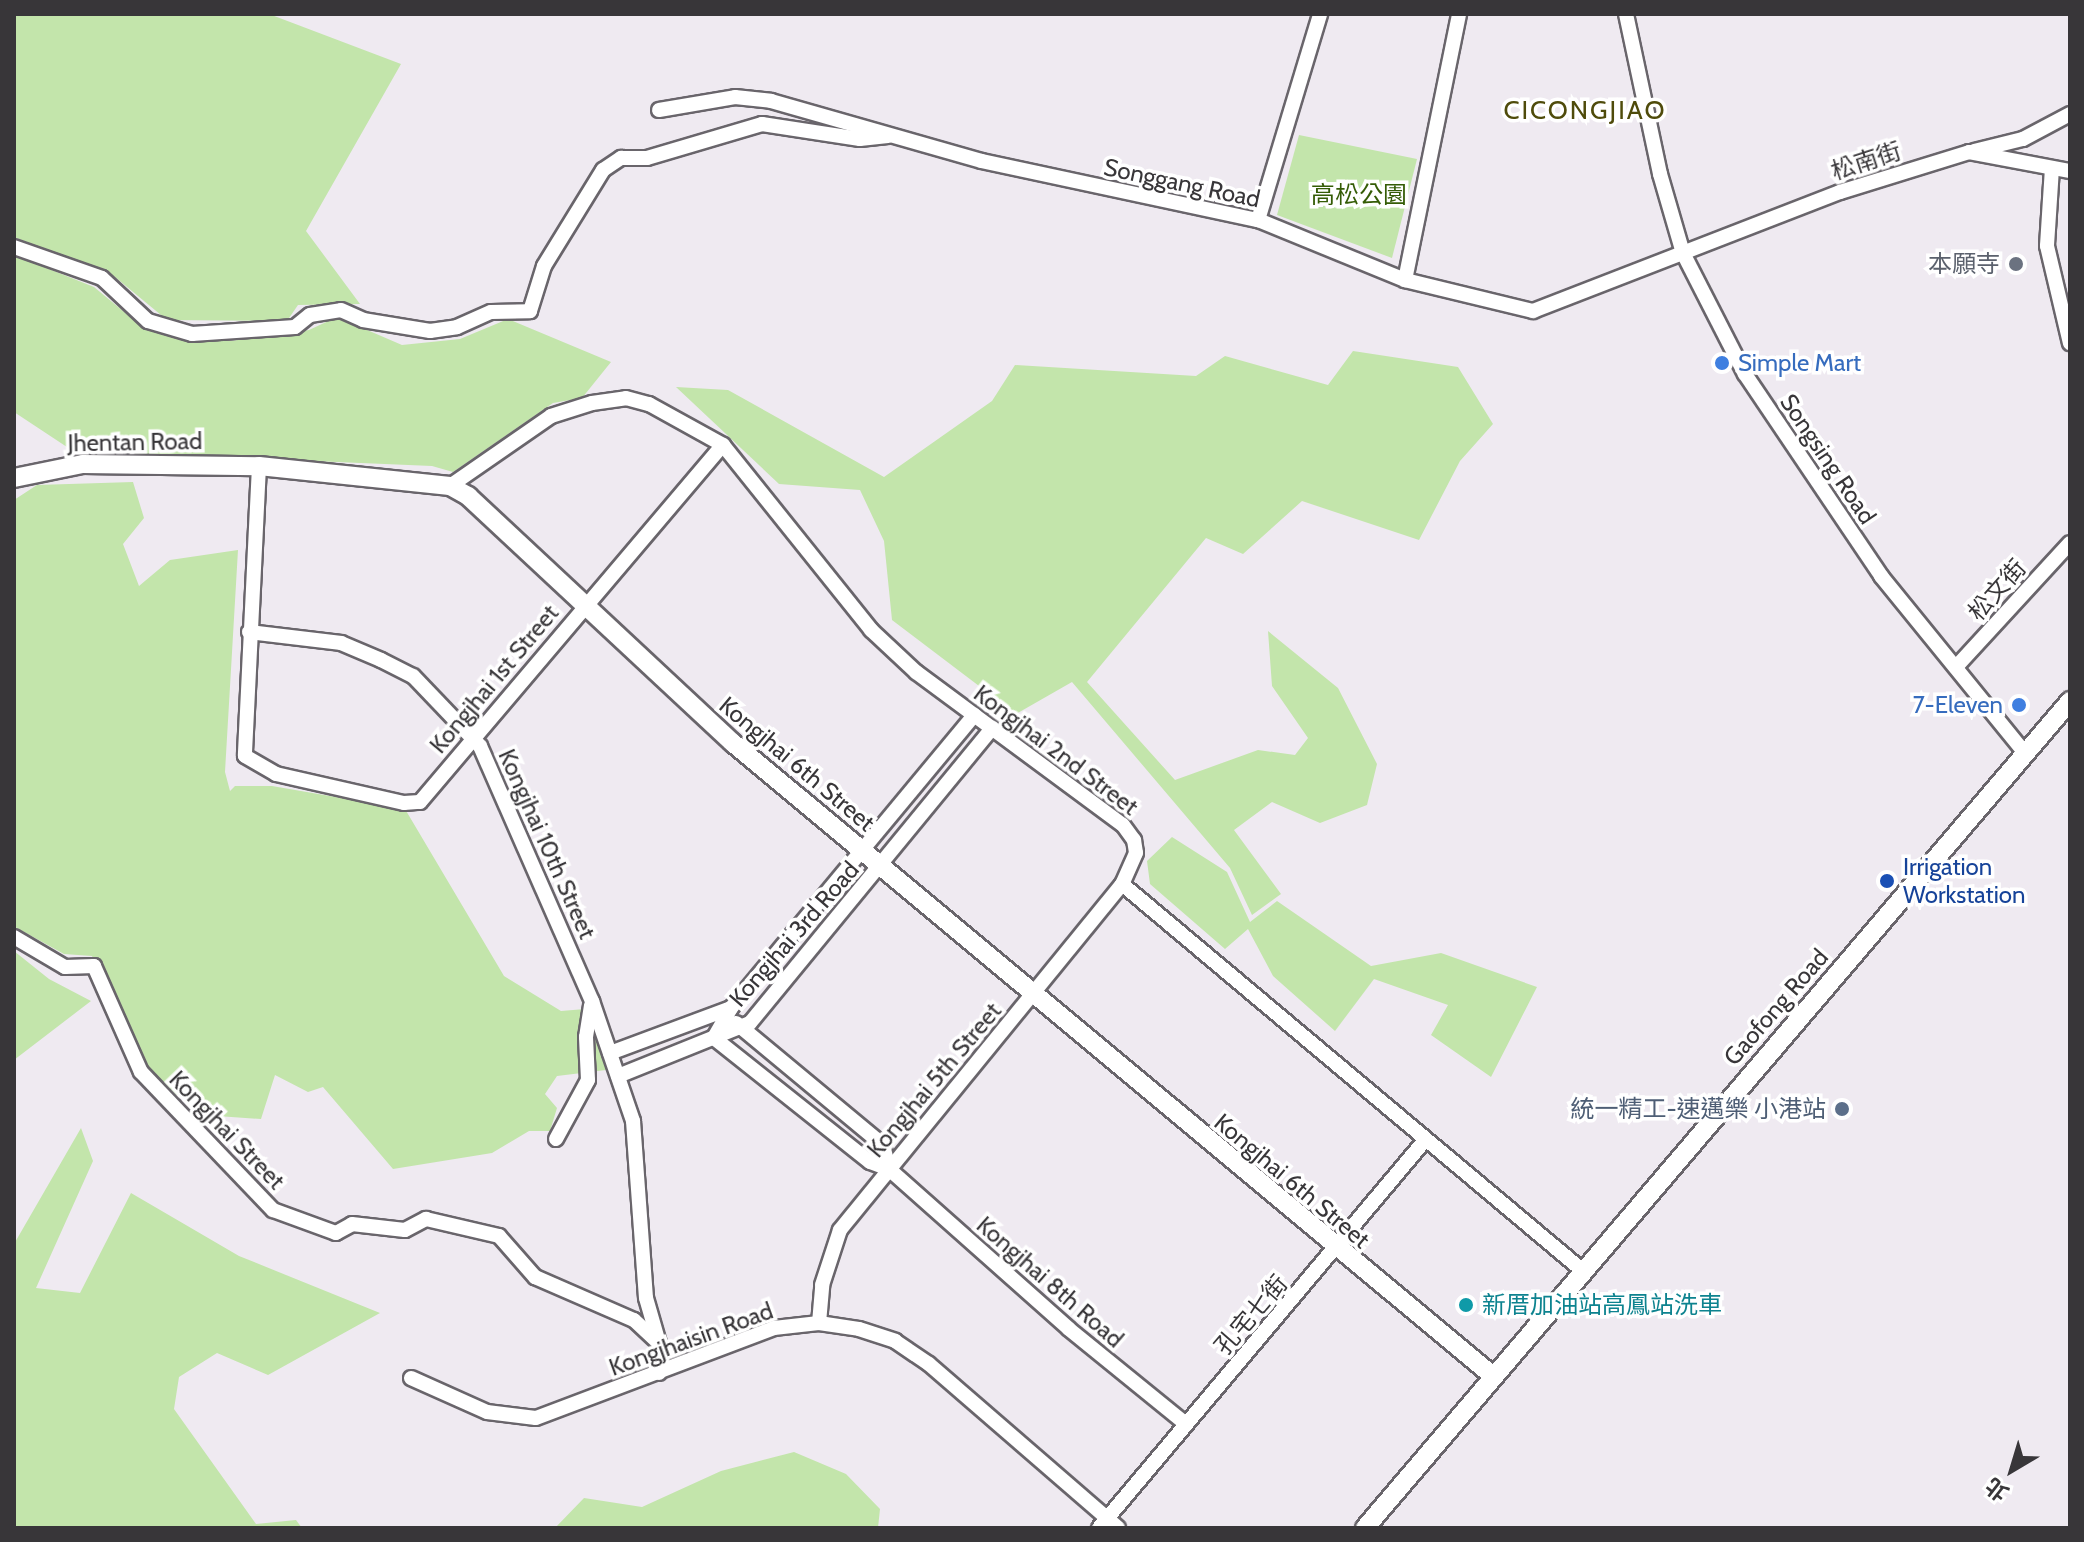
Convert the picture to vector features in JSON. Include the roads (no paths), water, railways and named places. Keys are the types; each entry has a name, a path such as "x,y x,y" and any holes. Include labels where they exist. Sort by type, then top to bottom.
{"street":[{"path":"1258,220 1320,14"},
{"path":"1405,280 1459,14"},
{"name":"Songsing Road","path":"1626,14 1651,136 1683,253 1745,374 1825,499 2025,753"},
{"name":"Songgang Road","path":"659,110 735,97 771,101 1081,185 1258,220 1405,280 1533,311 1683,253"},
{"path":"1969,152 2023,139 2070,114"},
{"path":"14,247 102,278 148,321 192,334 295,327 310,315 341,310 363,320 430,331 457,327 491,312 530,311 544,266 603,170 621,158 647,158 762,124 860,139 896,136"},
{"name":"松南街","path":"1683,253 1840,192 1969,152 2070,171"},
{"path":"2052,168 2047,246 2070,343"},
{"path":"2053,278 2070,280"},
{"name":"Kongjhai 2nd Street","path":"450,486 551,416 592,403 626,398 649,404 723,445 871,630 916,672 1123,825 1134,840 1136,853 1122,884"},
{"name":"Kongjhai 1st Street","path":"249,632 245,756 276,774 420,802 723,445"},
{"name":"Jhentan Road","path":"14,478 83,464 259,466"},
{"path":"249,632 259,466 450,486"},
{"name":"Kongjhai 6th Street","path":"450,486 468,496 733,743 1493,1376"},
{"name":"松文街","path":"1956,667 2070,543"},
{"name":"Kongjhai 10th Street","path":"249,632 341,643 381,660 413,676 474,740 517,823 592,1001 618,1076 640,1156 646,1298 659,1343"},
{"name":"Gaofong Road","path":"1365,1528 2070,701"},
{"name":"Kongjhai 3rd Road","path":"610,1053 731,1008 974,715"},
{"name":"Kongjhai 3rd Road","path":"618,1076 750,1023 992,728"},
{"path":"1122,884 1583,1271"},
{"name":"Kongjhai 5th Street","path":"819,1323 822,1285 840,1230 1034,996 1122,884"},
{"name":"Kongjhai Street","path":"14,937 65,967 94,966 141,1072 273,1210 336,1233 352,1224 405,1230 426,1219 499,1236 535,1277 634,1320 659,1343"},
{"path":"556,1139 588,1080 586,1037 592,1001"},
{"path":"731,1008 738,1028"},
{"path":"714,1038 731,1008"},
{"name":"Kongjhai 8th Road","path":"738,1028 883,1145 889,1169"},
{"name":"Kongjhai 8th Road","path":"714,1038 870,1162 889,1169 1069,1329 1186,1424"},
{"name":"孔宅七街","path":"1108,1525 1186,1424 1338,1250 1426,1139"},
{"name":"Kongjhaisin Road","path":"411,1378 487,1412 536,1418 774,1328 819,1323 859,1329 895,1341 918,1357 1108,1525"},
{"path":"659,1343 659,1373"}],"place":[{"name":"本願寺","path":"2016,264"},
{"name":"Simple Mart","path":"1722,363"},
{"name":"7-Eleven","path":"2019,705"},
{"name":"Irrigation Workstation","path":"1887,881"},
{"name":"統一精工-速邁樂 小港站","path":"1842,1109"},
{"name":"新厝加油站高鳳站洗車","path":"1466,1305"}],"district":[{"name":"CICONGJIAO","path":"1585,111"}],"park label":[{"name":"高松公園","path":"1359,195"}]}
